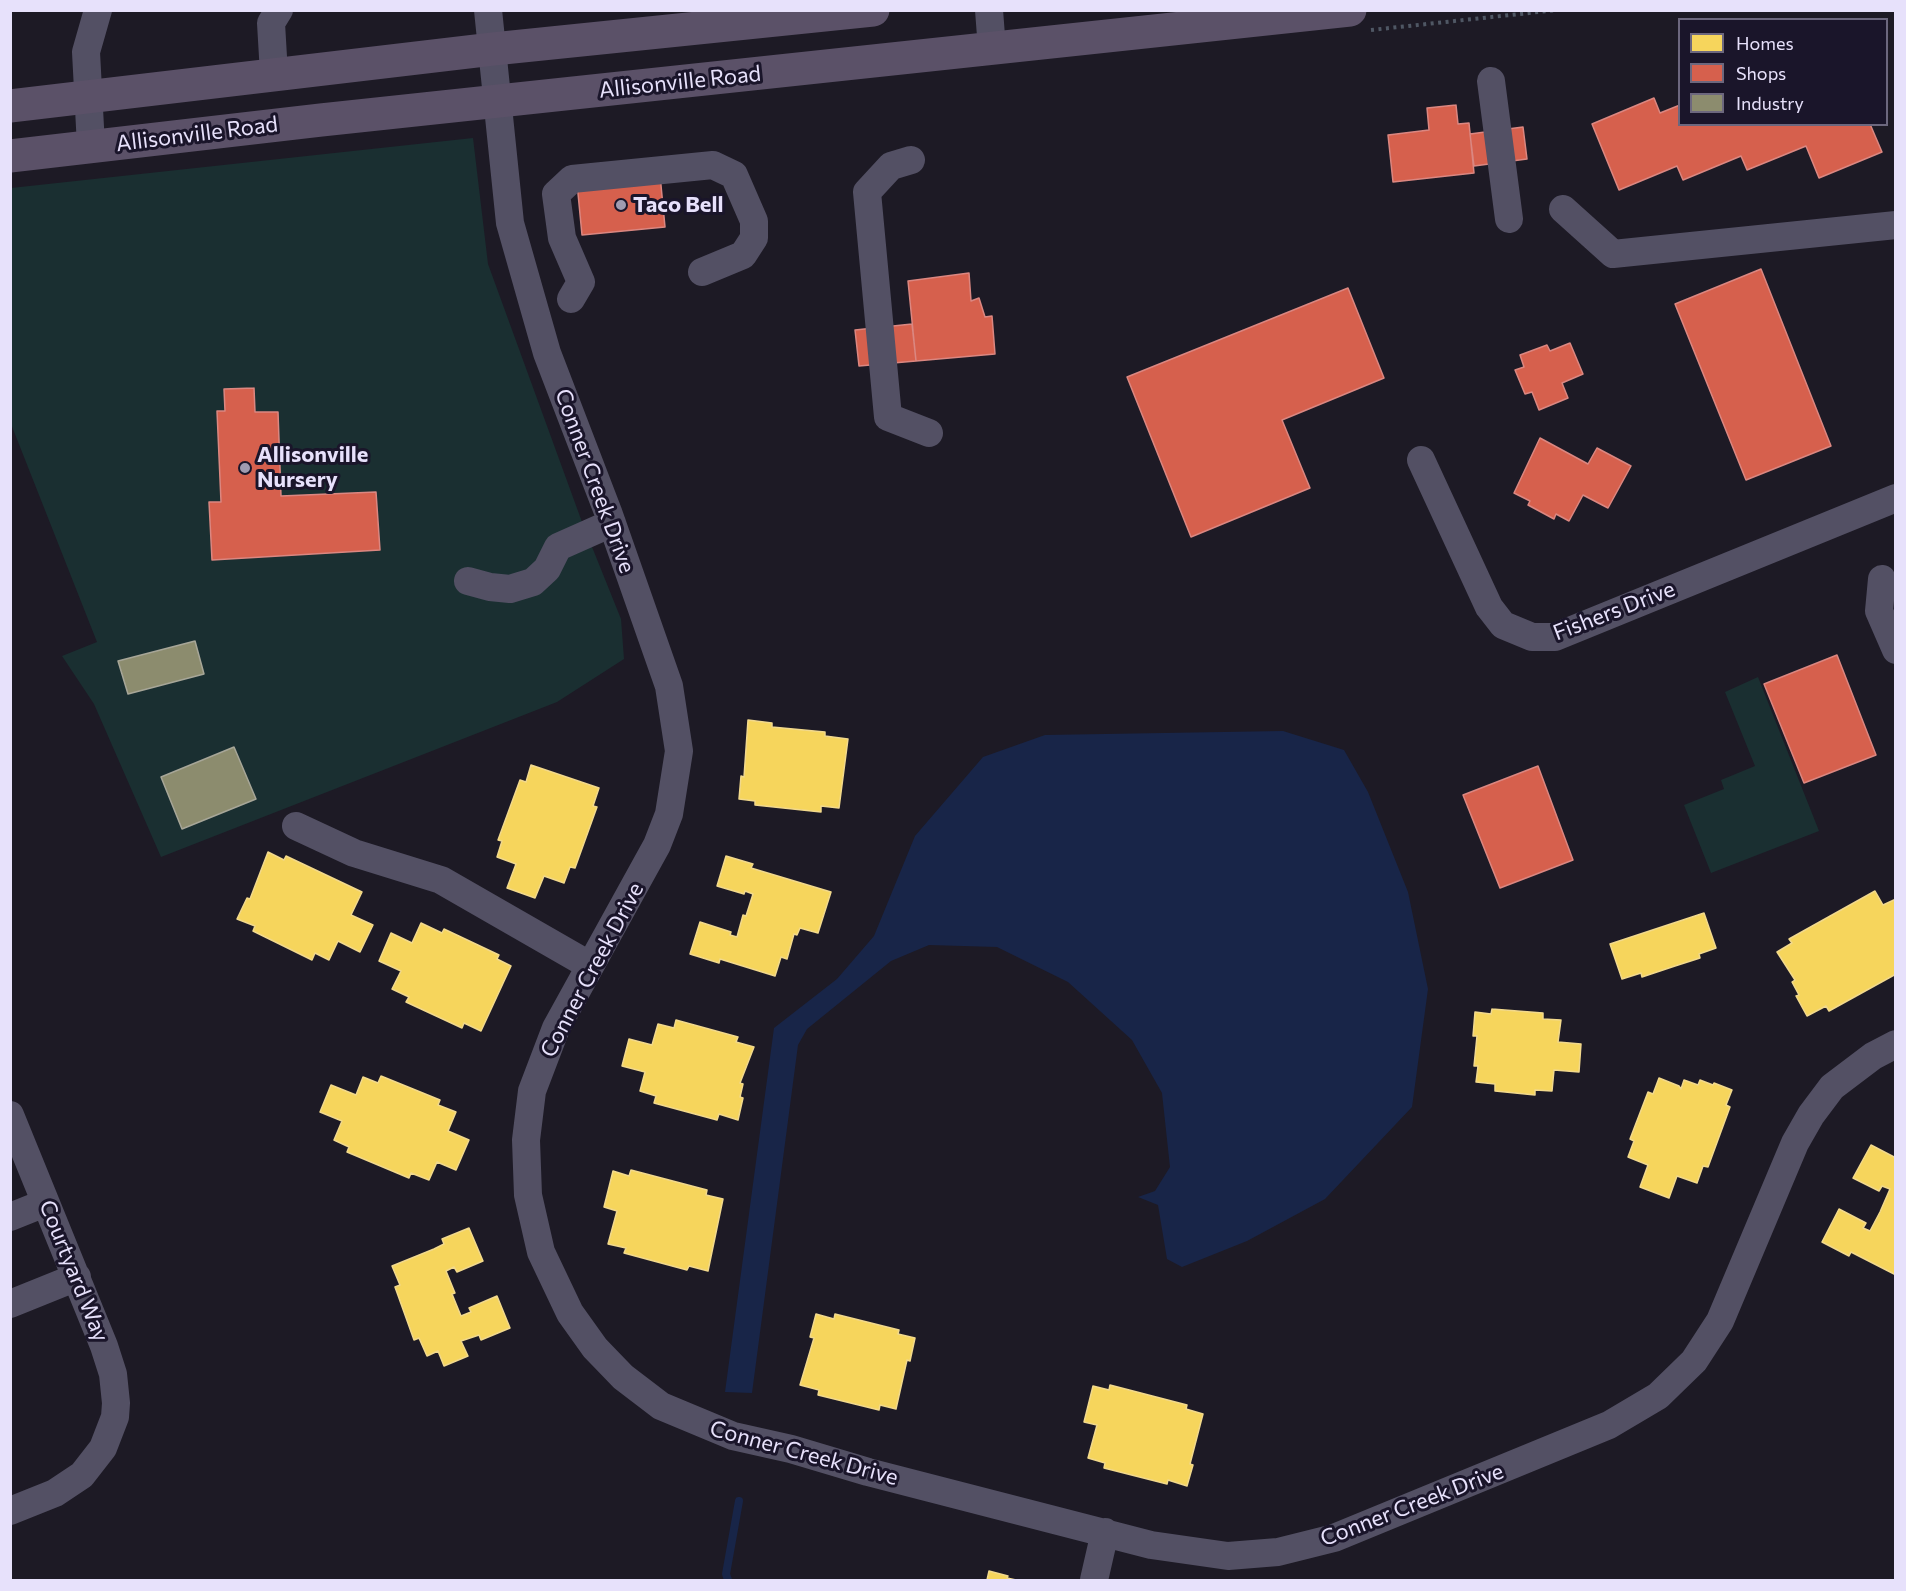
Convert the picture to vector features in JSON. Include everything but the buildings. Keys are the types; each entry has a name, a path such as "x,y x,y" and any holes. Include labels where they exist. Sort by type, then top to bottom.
{"main road":[{"name":"Allisonville Road","path":"10,156 92,146 873,10"},
{"name":"Allisonville Road","path":"10,106 274,74 495,76 992,49 1350,10"}],"street":[{"path":"92,146 86,52 98,10"},
{"name":"Conner Creek Drive","path":"488,10 510,223 547,353 612,523 669,686 679,751 671,804 657,844 556,1028 532,1091 528,1112 526,1171 528,1195 541,1252 570,1313 595,1348 622,1377 661,1406 733,1436 791,1449 868,1473 1151,1545 1228,1556 1278,1552 1334,1539 1609,1425 1658,1396 1694,1361 1720,1321 1795,1143 1820,1101 1854,1069 1896,1044"},
{"path":"989,10 992,49"},
{"path":"268,15 274,74"},
{"path":"1491,81 1509,219"},
{"path":"911,160 891,166 867,192 888,417 929,433"},
{"path":"571,299 580,282 561,238 556,194 572,179 712,165 734,175 754,221 754,238 743,255 702,272"},
{"path":"1563,209 1613,254 1896,225"},
{"name":"Fishers Drive","path":"1421,460 1489,607 1503,625 1532,637 1555,637 1896,498"},
{"path":"468,581 510,589 533,582 547,569 558,547 612,523"},
{"path":"1882,579 1879,611 1896,650"},
{"path":"296,826 354,853 441,880 589,965"},
{"name":"Courtyard Way","path":"10,1115 77,1277 113,1374 116,1403 110,1431 97,1458 82,1475 55,1493 10,1511"},
{"path":"10,1217 45,1203"},
{"path":"10,1304 77,1277"},
{"path":"1094,1581 1105,1532"}],"green space":[{"path":"473,138 488,264 582,522 621,619 624,659 557,702 161,857 94,704 62,656 97,642 11,424 11,188"},
{"path":"1758,677 1819,831 1711,873 1684,805 1724,789 1721,780 1755,766 1725,692"}],"water":[{"path":"1283,731 1344,750 1368,792 1408,892 1428,989 1412,1107 1325,1199 1247,1241 1182,1267 1167,1259 1158,1205 1138,1197 1155,1191 1170,1167 1162,1093 1132,1040 1068,982 997,947 929,945 891,961 807,1029 798,1045 752,1393 725,1392 774,1028 837,979 874,936 915,836 983,757 1045,735"}],"waterway":[{"path":"728,1580 726,1574 739,1501"}],"place":[{"name":"Taco Bell","path":"621,205"},
{"name":"Allisonville Nursery","path":"245,468"}]}
